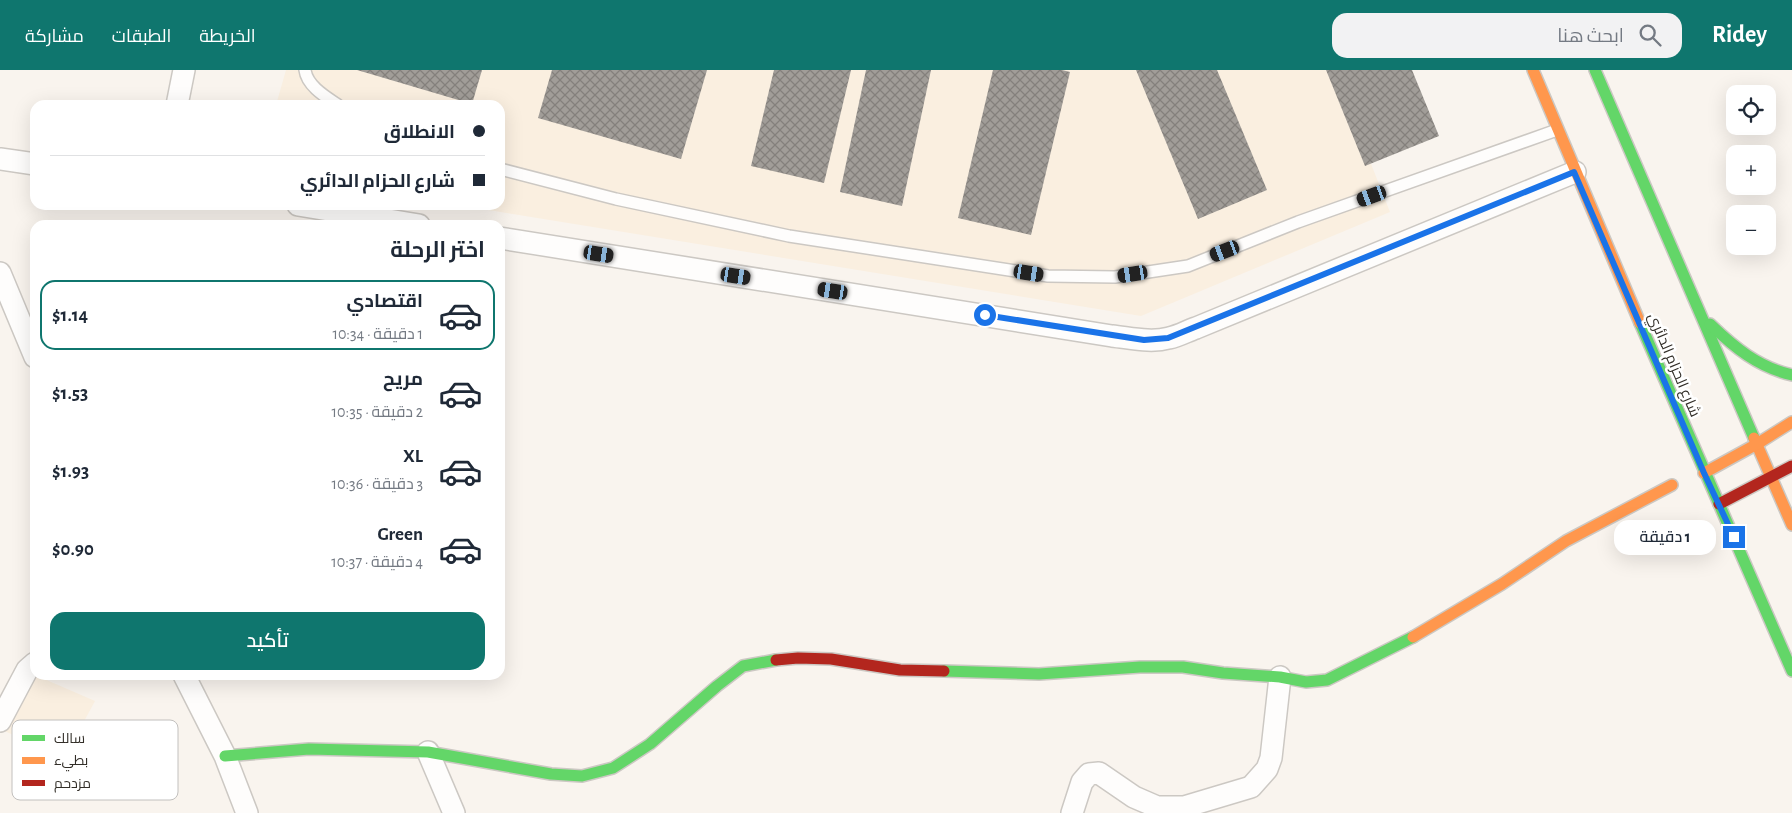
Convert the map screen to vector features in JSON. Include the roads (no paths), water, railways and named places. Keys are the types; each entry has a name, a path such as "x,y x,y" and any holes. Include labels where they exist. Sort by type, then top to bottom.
{"street":[{"path":"178,100 184,70"},
{"name":"شارع الحزام الدائري","path":"1533,70 1574,172 1792,671"},
{"path":"1595,70 1792,525"},
{"path":"0,159 30,163"},
{"path":"505,239 1112,336 1156,340 1184,333 1574,172"},
{"path":"328,210 389,220"},
{"path":"0,273 30,345"},
{"path":"1702,317 1742,354 1774,372 1792,376"},
{"path":"1704,473 1792,422"},
{"path":"1719,504 1792,466"},
{"path":"225,756 310,749 428,752 551,774 582,776 614,768 650,744 743,666 766,661 798,658 830,659 900,670 1039,674 1140,667 1183,667 1280,677 1306,682 1327,680 1425,631 1566,542 1672,485"},
{"path":"0,721 30,667"},
{"path":"1072,813 1082,782 1089,774 1099,773 1134,797 1157,807 1184,808 1251,787 1267,769 1272,758 1280,677"},
{"path":"187,680 225,756 247,813"},
{"path":"428,752 454,813"}],"lane":[{"path":"305,70 306,75 320,93 330,100"},
{"path":"505,170 616,199 789,236 1048,276 1115,277 1188,266 1298,222 1557,130"}]}
